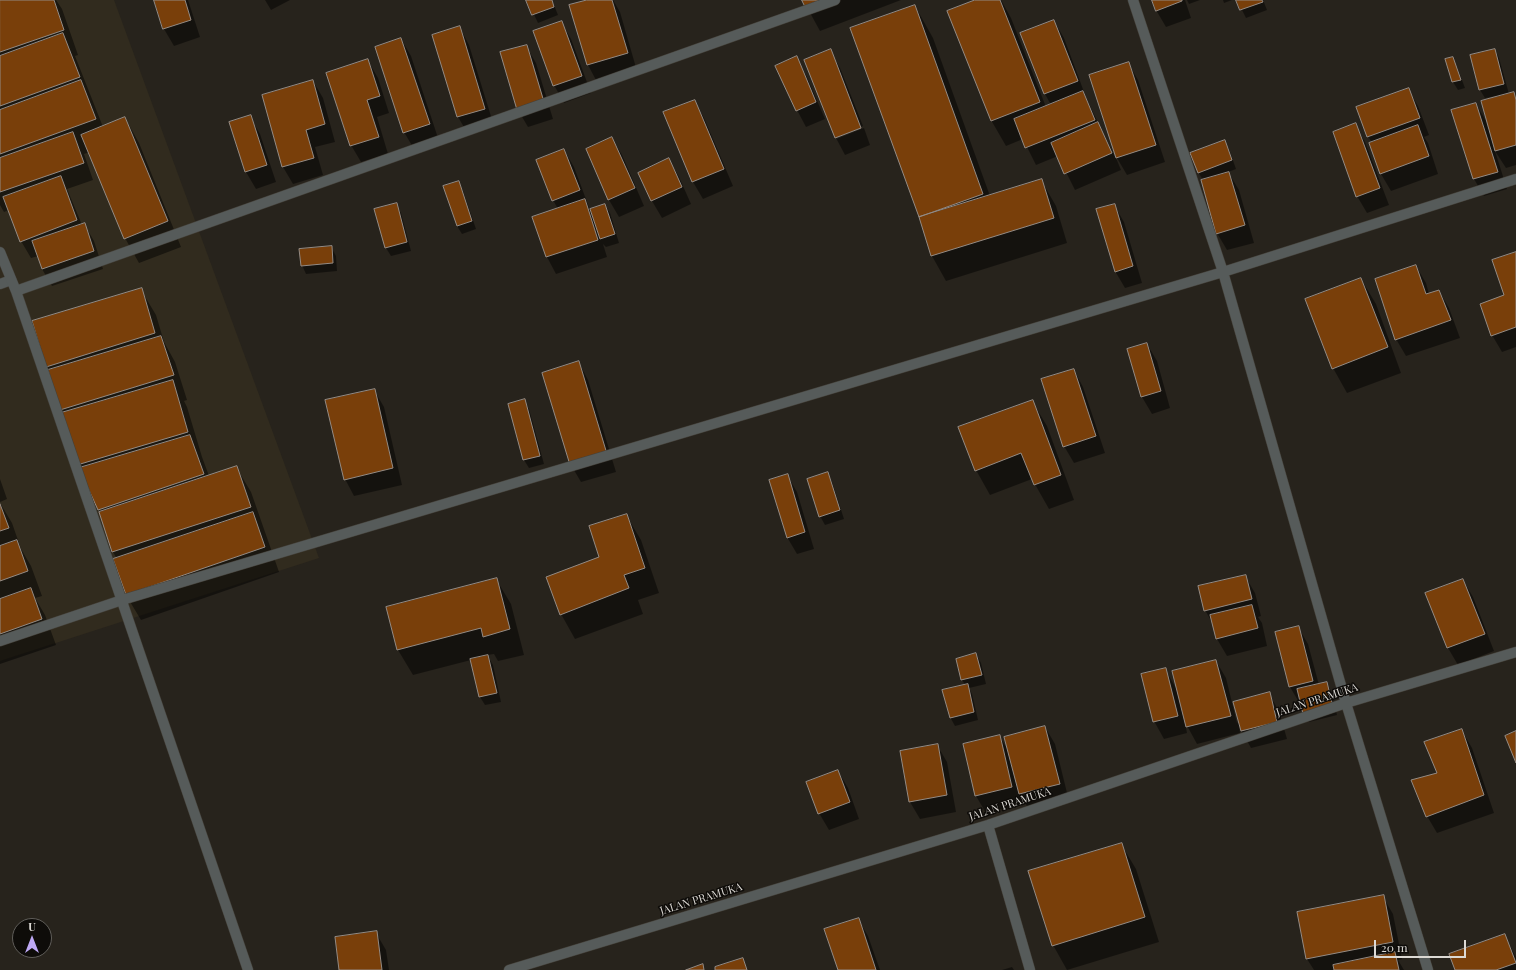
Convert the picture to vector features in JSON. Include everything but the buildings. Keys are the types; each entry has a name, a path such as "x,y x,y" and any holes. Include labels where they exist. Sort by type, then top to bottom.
{"street":[{"path":"16,291 835,0"},
{"path":"1133,0 1223,272 1346,703 1428,970"},
{"path":"0,640 122,600 1223,272 1516,179"},
{"path":"0,252 16,291 248,970"},
{"path":"0,284 11,280"},
{"name":"JALAN PRAMUKA","path":"509,970 988,825 1346,703 1516,652"},
{"path":"988,825 1030,970"}],"shaded area":[{"path":"35,0 114,0 319,558 0,661 0,12"}]}
